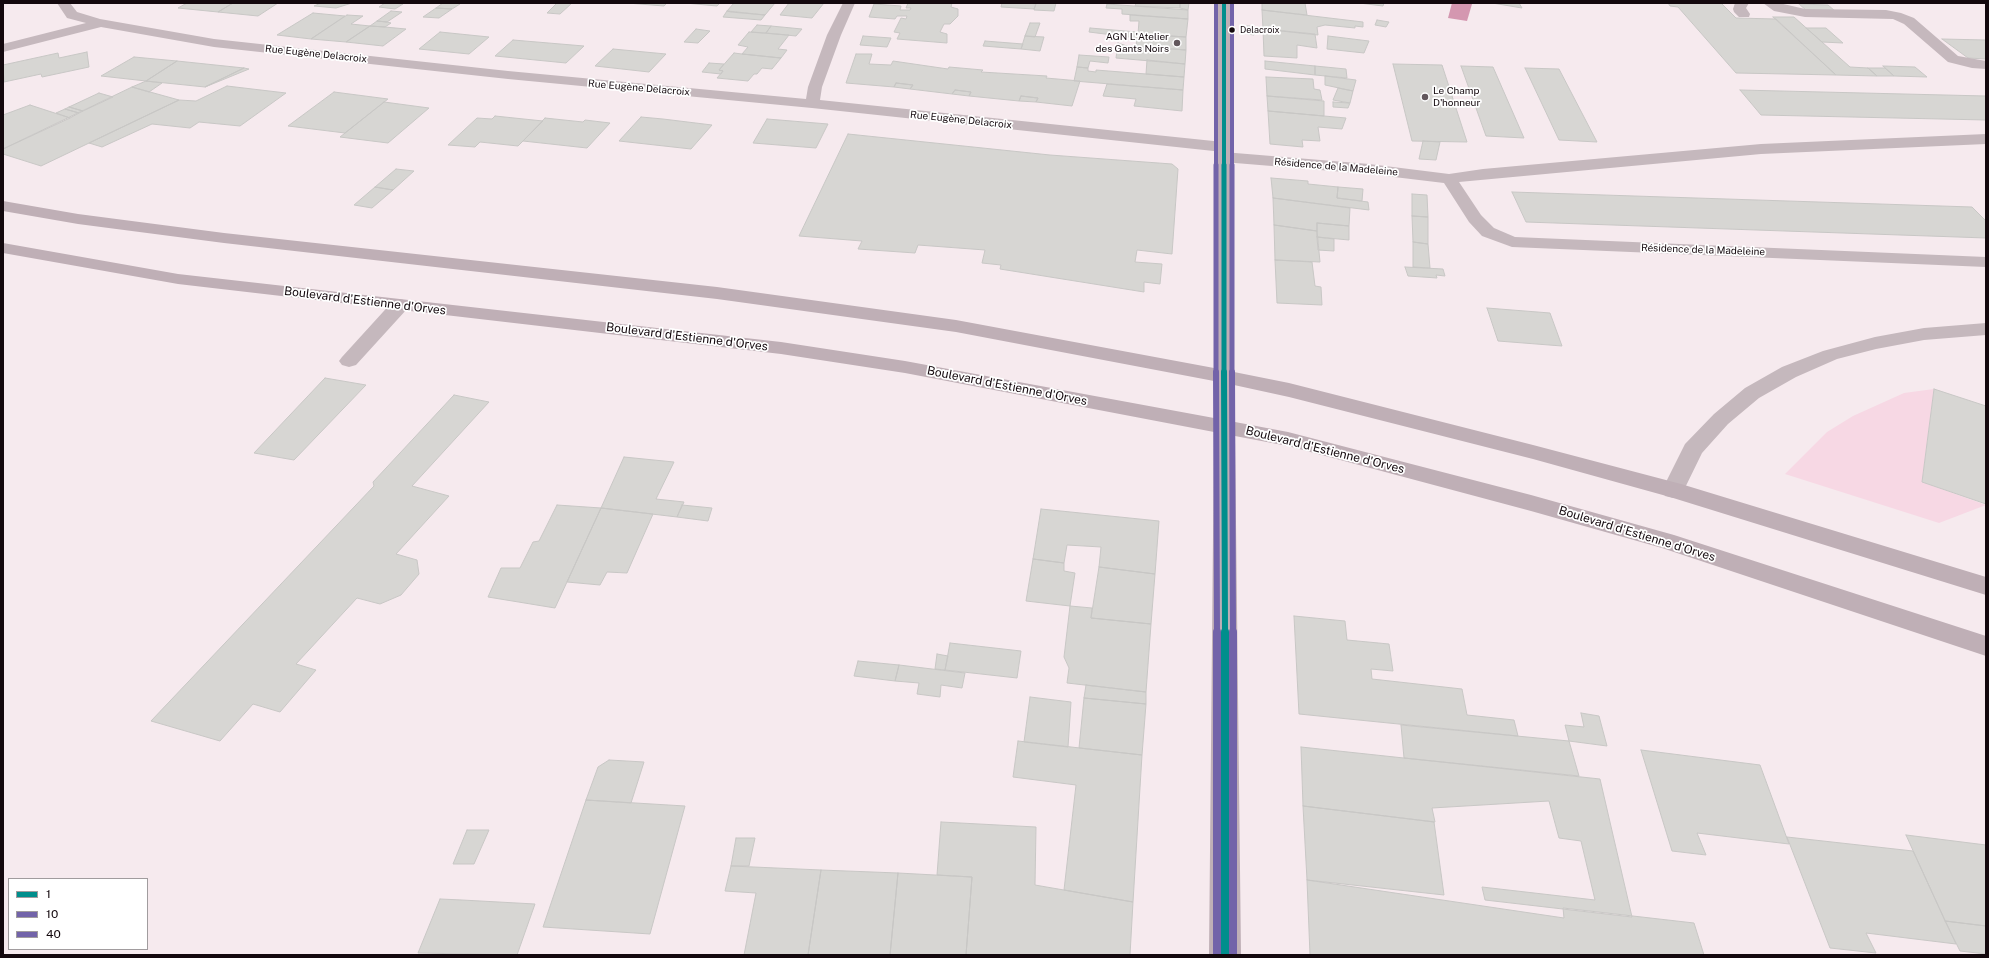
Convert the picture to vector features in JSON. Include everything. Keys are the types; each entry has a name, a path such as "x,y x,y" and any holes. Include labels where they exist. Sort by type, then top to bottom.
{"main road":[{"path":"1224,3 1225,955"},
{"path":"3,206 78,219 224,238 717,293 956,326 1162,363 1289,390 1533,452 1673,490 1986,586"},
{"name":"Boulevard d'Estienne d'Orves","path":"3,248 178,279 400,305 638,330 781,348 905,367 1225,426 1288,439 1531,503 1658,539 1986,646"}],"street":[{"name":"Rue Eugène Delacroix","path":"64,3 72,16 100,23 214,43 508,75 812,104 1223,152"},
{"path":"812,104 815,87 834,35 849,3"},
{"path":"1769,3 1779,8 1805,13 1877,14 1896,16 1909,21 1953,59 1972,64 1986,65"},
{"path":"3,48 100,23"},
{"name":"Résidence de la Madeleine","path":"1223,152 1450,179 1483,174 1761,149 1986,139"},
{"name":"Résidence de la Madeleine","path":"1450,179 1475,218 1488,232 1512,242 1986,262"},
{"path":"348,361 400,305"},
{"path":"1673,490 1693,449 1721,419 1752,393 1789,372 1830,355 1875,343 1924,334 1986,329"}],"shaded area":[{"path":"1452,3 1472,4 1467,21 1448,18"},
{"path":"1934,389 1922,482 1986,505 1939,523 1785,474 1827,432 1853,416 1904,393"}],"building":[{"path":"187,3 233,3 218,12 178,8"},
{"path":"233,3 278,3 258,16 218,12"},
{"path":"321,3 352,3 336,8 314,6"},
{"path":"385,3 403,4 395,9 379,7"},
{"path":"443,3 460,4 452,9 436,8"},
{"path":"557,3 572,3 560,14 547,13"},
{"path":"627,3 667,3 664,6"},
{"path":"685,3 720,3 717,6"},
{"path":"734,3 775,3 765,15 727,11"},
{"path":"789,3 824,3 812,18 780,15"},
{"path":"908,3 952,3 951,7 958,9 958,16 950,24 944,24 940,32 947,34 947,43 897,39 900,33 894,32 901,18 906,19 907,16 897,16 895,19 869,17 874,4 901,6 900,10 910,10 911,8 906,8"},
{"path":"1002,3 1036,4 1034,9 1001,7"},
{"path":"1036,3 1056,3 1054,11 1034,10"},
{"path":"1136,3 1180,3 1180,8 1135,6"},
{"path":"1180,3 1189,3 1188,10 1180,8"},
{"path":"1262,3 1305,3 1307,15 1262,10"},
{"path":"1359,3 1384,3 1383,6"},
{"path":"1492,3 1519,3 1522,8"},
{"path":"1668,3 1721,3 1736,18 1776,19 1836,75 1736,73 1678,7 1670,6"},
{"path":"1107,4 1188,10 1188,19 1122,14 1122,9 1106,8"},
{"path":"1799,4 1828,5 1835,11 1806,10"},
{"path":"436,8 452,9 439,18 423,17"},
{"path":"1262,10 1363,22 1363,27 1355,26 1355,28 1325,25 1317,27 1318,35 1263,29"},
{"path":"391,11 402,12 387,22 377,21"},
{"path":"727,11 765,15 761,20 723,17"},
{"path":"313,13 345,16 311,39 277,35"},
{"path":"347,15 363,16 351,24 370,26 346,42 311,39"},
{"path":"1130,15 1188,19 1186,37 1138,34 1139,21 1130,21"},
{"path":"1773,17 1794,17 1850,67 1868,68 1877,76 1836,75"},
{"path":"1377,20 1389,22 1386,27 1375,25"},
{"path":"377,21 391,23 385,27 370,26"},
{"path":"1030,23 1040,23 1035,37 1025,36"},
{"path":"757,25 771,26 766,33 751,32"},
{"path":"370,26 406,29 383,46 346,42"},
{"path":"771,26 802,29 796,36 766,33"},
{"path":"1247,26 1254,26 1254,35 1247,34"},
{"path":"1090,28 1137,32 1138,34 1186,37 1186,50 1136,46 1137,38 1089,32"},
{"path":"1806,28 1826,28 1843,43 1822,42"},
{"path":"696,29 710,31 698,43 684,42"},
{"path":"1263,29 1315,34 1317,48 1297,45 1297,58 1264,56"},
{"path":"440,32 489,37 469,54 419,49"},
{"path":"749,32 789,35 778,49 787,50 781,58 742,54 748,47 738,45"},
{"path":"863,36 891,38 887,47 860,45"},
{"path":"1025,36 1044,37 1040,51 1021,49"},
{"path":"1328,36 1369,41 1364,53 1327,49"},
{"path":"1942,39 1986,40 1986,59 1968,58"},
{"path":"513,40 584,46 566,63 495,56"},
{"path":"985,41 1023,44 1021,49 983,46"},
{"path":"1118,43 1127,46 1186,50 1185,64 1116,58"},
{"path":"613,49 666,54 649,72 595,66"},
{"path":"87,52 89,67 42,77 41,74 4,82 3,65 58,53 59,58"},
{"path":"734,53 781,58 772,69 762,68 748,81 717,78 723,71 719,70"},
{"path":"856,54 872,54 869,64 891,65 893,61 948,69 949,67 983,70 981,72 1047,76 1046,78 1080,81 1072,106 1036,102 1038,98 1021,96 1019,101 969,96 971,92 955,90 952,94 910,89 913,85 896,83 894,87 846,83"},
{"path":"1079,55 1109,57 1108,63 1090,61 1088,68 1077,67"},
{"path":"134,57 177,61 146,81 101,76"},
{"path":"1147,60 1185,64 1184,77 1146,74"},
{"path":"177,61 244,68 205,87 146,81"},
{"path":"1265,61 1315,66 1315,75 1265,69"},
{"path":"709,63 724,64 719,70 723,71 721,74 702,72"},
{"path":"1393,64 1442,65 1467,142 1412,141"},
{"path":"1315,66 1346,69 1347,78 1315,75"},
{"path":"1461,66 1493,67 1524,138 1486,136"},
{"path":"1883,66 1915,67 1927,77 1894,76"},
{"path":"1077,67 1088,68 1088,71 1096,72 1096,70 1184,77 1183,90 1074,81"},
{"path":"244,68 249,69 205,87"},
{"path":"1525,68 1559,69 1597,142 1559,140"},
{"path":"1868,68 1885,68 1894,76 1877,76"},
{"path":"1325,76 1356,80 1353,91 1325,85"},
{"path":"1266,77 1313,79 1314,89 1320,90 1322,100 1267,96"},
{"path":"146,81 162,83 149,92 132,87"},
{"path":"896,83 913,85 910,89 894,87"},
{"path":"1107,84 1183,90 1182,111 1134,106 1136,99 1103,96"},
{"path":"227,86 286,93 240,126 199,122 190,128 152,124 102,147 89,143 179,100 196,101"},
{"path":"132,87 179,100 41,166 3,154 3,149"},
{"path":"1338,88 1353,91 1350,103 1333,100"},
{"path":"955,90 971,92 969,96 952,94"},
{"path":"1740,90 1986,96 1986,120 1761,115"},
{"path":"334,92 388,99 345,133 288,126"},
{"path":"99,93 113,97 83,111 69,107"},
{"path":"1021,96 1038,98 1036,102 1019,101"},
{"path":"1267,96 1324,101 1324,116 1268,111"},
{"path":"384,102 429,108 388,143 340,137"},
{"path":"1333,102 1350,103 1348,108 1333,107"},
{"path":"30,105 70,118 3,149 3,115"},
{"path":"69,107 83,111 79,113 65,109"},
{"path":"65,109 79,113 70,118 56,113"},
{"path":"1268,111 1346,118 1342,129 1318,127 1320,141 1302,140 1303,147 1270,144"},
{"path":"495,116 543,121 518,146 480,142 475,147 448,145 477,118 492,119"},
{"path":"641,117 712,125 691,149 619,141"},
{"path":"545,118 610,123 587,148 523,141"},
{"path":"767,119 828,124 816,148 753,143"},
{"path":"848,134 1050,155 1172,164 1178,169 1172,254 1137,250 1135,262 1162,264 1160,284 1144,282 1144,292 1000,269 1001,265 982,263 985,250 918,245 915,253 858,249 862,241 799,236"},
{"path":"1423,141 1440,142 1436,160 1419,159"},
{"path":"396,169 414,171 393,190 375,187"},
{"path":"1271,178 1308,181 1308,184 1338,187 1337,198 1368,202 1369,210 1273,198"},
{"path":"375,187 393,190 372,208 354,205"},
{"path":"1338,187 1363,189 1362,201 1337,198"},
{"path":"1512,192 1972,207 1986,221 1986,238 1526,222"},
{"path":"1412,194 1427,195 1428,217 1412,216"},
{"path":"1273,198 1350,208 1349,226 1317,223 1317,231 1274,225"},
{"path":"1412,216 1428,217 1428,244 1413,242"},
{"path":"1317,223 1349,226 1349,240 1317,237"},
{"path":"1274,225 1317,231 1320,262 1275,260"},
{"path":"1317,237 1334,239 1334,251 1318,250"},
{"path":"1413,242 1428,244 1430,268 1413,267"},
{"path":"1275,260 1312,262 1315,286 1321,287 1322,305 1277,303"},
{"path":"1405,267 1443,269 1445,276 1436,275 1437,278 1408,276"},
{"path":"1487,308 1550,313 1562,346 1498,341"},
{"path":"325,378 366,385 294,460 254,453"},
{"path":"1934,389 1986,406 1986,504 1922,482"},
{"path":"454,395 489,402 412,486 449,496 396,554 417,560 419,574 401,595 380,604 357,598 296,664 316,670 280,712 253,704 220,741 151,721 374,486 373,482"},
{"path":"624,457 674,462 656,499 684,502 677,517 601,508"},
{"path":"557,505 601,508 555,608 488,597 501,568 520,568 533,542 539,541"},
{"path":"682,505 712,508 708,521 677,517"},
{"path":"601,508 653,514 627,573 607,572 600,585 567,582"},
{"path":"1041,509 1159,521 1155,574 1099,567 1101,547 1067,545 1064,563 1033,559"},
{"path":"1033,559 1064,563 1064,571 1075,573 1070,606 1026,601"},
{"path":"1099,567 1155,574 1151,624 1091,618"},
{"path":"1070,606 1092,608 1091,618 1151,624 1146,692 1067,683 1069,668 1064,657"},
{"path":"1294,616 1345,621 1347,640 1389,644 1393,671 1371,669 1372,679 1462,689 1467,715 1514,720 1518,736 1299,714"},
{"path":"950,643 1021,651 1017,678 945,670"},
{"path":"937,654 948,656 945,670 935,669"},
{"path":"858,661 899,665 895,681 854,676"},
{"path":"899,665 965,673 962,688 941,685 940,697 917,694 919,683 895,681"},
{"path":"1086,685 1146,692 1146,704 1084,698"},
{"path":"1030,697 1071,702 1068,747 1024,742"},
{"path":"1084,698 1146,704 1142,755 1079,748"},
{"path":"1581,713 1599,716 1607,746 1569,741 1565,725 1584,727"},
{"path":"1401,725 1569,741 1579,776 1404,758"},
{"path":"1018,741 1142,755 1133,902 1064,890 1076,785 1013,777"},
{"path":"1301,747 1600,779 1632,917 1485,900 1482,887 1595,900 1581,841 1559,838 1549,801 1432,808 1435,822 1303,806"},
{"path":"1641,750 1760,765 1789,844 1697,833 1706,855 1672,851"},
{"path":"609,760 644,762 631,803 586,800 598,767"},
{"path":"586,800 685,806 650,934 543,927"},
{"path":"1303,806 1434,822 1444,895 1307,880"},
{"path":"941,822 1036,827 1035,885 1133,902 1130,955 966,955 972,877 937,875"},
{"path":"467,830 489,830 474,864 453,864"},
{"path":"1906,835 1986,845 1986,926 1945,921"},
{"path":"1787,837 1913,851 1956,944 1866,933 1876,953 1830,948"},
{"path":"736,838 755,838 749,866 731,866"},
{"path":"731,866 821,870 808,955 744,955 756,893 725,891"},
{"path":"821,870 898,873 890,955 808,955"},
{"path":"898,873 972,877 966,955 890,955"},
{"path":"1307,880 1564,918 1563,908 1694,923 1704,955 1310,955"},
{"path":"440,899 535,904 517,955 418,953"},
{"path":"1945,921 1986,926 1986,954 1960,951"}],"transit line":[{"name":"10","path":"1216,3 1217,955"},
{"name":"1","path":"1224,3 1225,955"},
{"name":"40","path":"1232,3 1233,955"}],"place":[{"name":"Delacroix","path":"1232,30"},
{"name":"AGN L'Atelier des Gants Noirs","path":"1177,43"},
{"name":"Le Champ D'honneur","path":"1425,97"}]}
